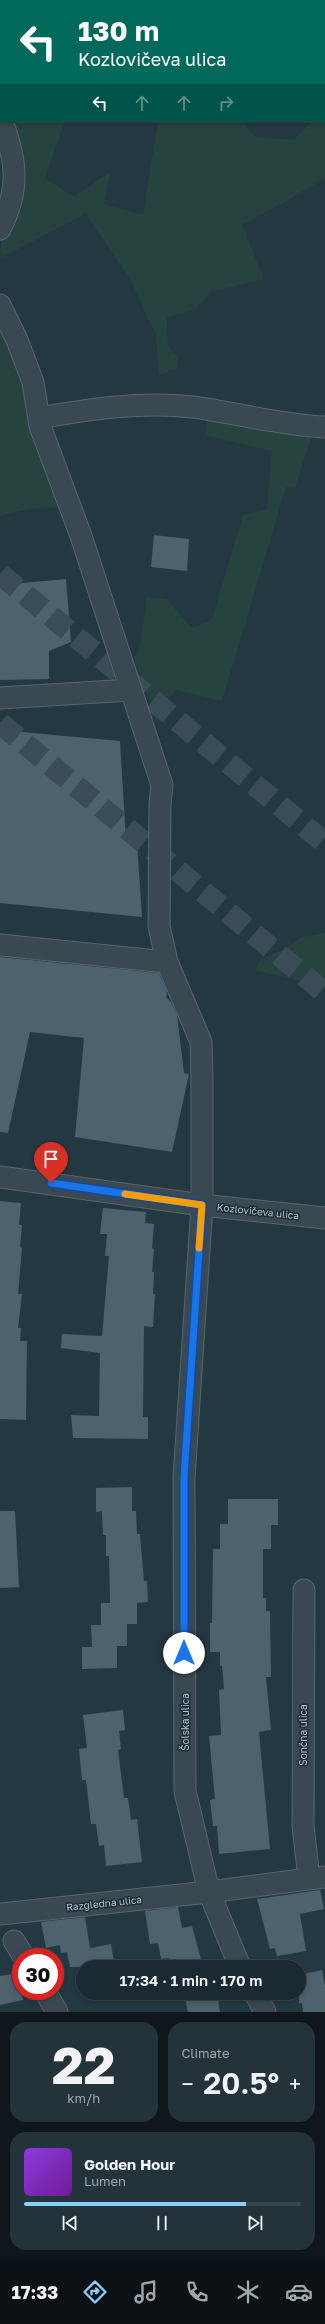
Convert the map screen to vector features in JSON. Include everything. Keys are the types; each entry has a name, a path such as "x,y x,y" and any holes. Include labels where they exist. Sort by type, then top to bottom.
{"street":[{"path":"0,229 8,214 14,192 15,170 10,144 2,122"},
{"name":"Šolska ulica","path":"0,305 17,340 34,382 39,418 81,536 162,785 160,804 159,926 167,962 201,1042 202,1205 184,1478 185,1792 209,1892 237,1960"},
{"path":"39,418 81,411 156,404 194,407 230,415 325,427"},
{"path":"0,698 131,690"},
{"path":"0,945 167,962"},
{"name":"Kozlovičeva ulica","path":"0,1177 202,1205 325,1218"},
{"name":"Sončna ulica","path":"304,1590 303,1826 317,1877"},
{"name":"Razgledna ulica","path":"0,1914 209,1892 317,1877"},
{"path":"50,2000 57,2012"},
{"path":"259,2000 265,2012"}],"green space":[{"path":"8,122 65,122 45,178 74,197 110,172 104,204 143,215 158,122 242,122 256,137 294,140 311,122 325,122 325,178 242,225 264,279 211,292 196,309 167,318 168,346 178,358 177,368 159,375 156,335 130,279 86,214 0,258"},
{"path":"0,318 64,508 32,509 0,516"},
{"path":"208,417 312,434 295,488 286,487 222,701 176,690 155,713 134,657 139,651 147,597 166,599 192,628 212,619 243,515 267,509 272,451 205,435"},
{"path":"325,933 325,987 255,970 260,960 282,950 303,937"}],"building":[{"path":"154,535 189,539 187,571 151,567"},
{"path":"66,579 71,642 49,651 49,679 0,680 0,585"},
{"path":"0,730 120,741 126,841 137,843 142,917 0,903"},
{"path":"0,957 159,973 167,992 166,997 171,1002 177,1015 184,1073 189,1074 172,1152 75,1137 84,1038 30,1032 8,1133 0,1132"},
{"path":"0,1201 21,1203 19,1225 22,1225 20,1247 22,1248 18,1294 22,1294 18,1328 21,1328 20,1341 27,1341 26,1420 0,1419"},
{"path":"103,1208 146,1212 145,1223 154,1224 152,1248 154,1249 152,1272 154,1272 153,1294 155,1294 153,1327 144,1326 143,1417 148,1417 148,1439 73,1438 71,1415 99,1416 100,1353 61,1348 62,1334 102,1336 109,1256 105,1256 107,1234 100,1234"},
{"path":"132,1487 132,1511 136,1511 137,1534 140,1534 144,1581 147,1581 148,1602 137,1603 137,1624 127,1624 127,1646 117,1646 117,1668 82,1669 82,1647 92,1647 91,1625 101,1625 101,1603 110,1603 109,1556 106,1556 106,1535 103,1535 102,1511 96,1512 96,1488"},
{"path":"228,1499 278,1499 278,1525 271,1525 271,1549 263,1549 263,1598 266,1598 266,1611 270,1611 271,1677 266,1677 271,1730 259,1732 270,1849 219,1854 217,1826 213,1826 210,1800 215,1799 209,1736 221,1735 219,1690 224,1689 222,1666 220,1666 220,1652 210,1652 210,1623 212,1623 213,1549 220,1549 220,1524 228,1524"},
{"path":"0,1511 15,1511 19,1587 0,1588"},
{"path":"123,1710 125,1730 119,1731 121,1749 118,1750 124,1798 128,1798 131,1820 137,1819 142,1862 106,1866 104,1845 99,1846 96,1824 91,1824 86,1780 82,1780 79,1749 87,1748 83,1715"},
{"path":"320,1890 324,1909 300,1914 306,1951 277,1956 275,1948 270,1949 257,1899"},
{"path":"178,1907 182,1928 192,1926 201,1960 161,1959 158,1943 150,1944 145,1911"},
{"path":"85,1917 90,1948 111,1944 114,1960 76,1960 76,1967 70,1967 67,1952 64,1952 64,1948 60,1948 60,1945 46,1948 41,1922"},
{"path":"322,1970 325,1986 325,2012 303,2012 302,2003 299,2003 299,2000 306,2000 306,1973"},
{"path":"12,1974 12,2000 23,2000 0,2005 0,1976"},
{"path":"185,2000 218,2000 220,2012 188,2012"}],"tunnel":[{"path":"0,574 325,843"},
{"path":"0,723 325,993"}],"slow traffic":[{"path":"125,1194 202,1205 199,1248"}],"route":[{"path":"51,1183 202,1205 184,1478 184,1653"}]}
